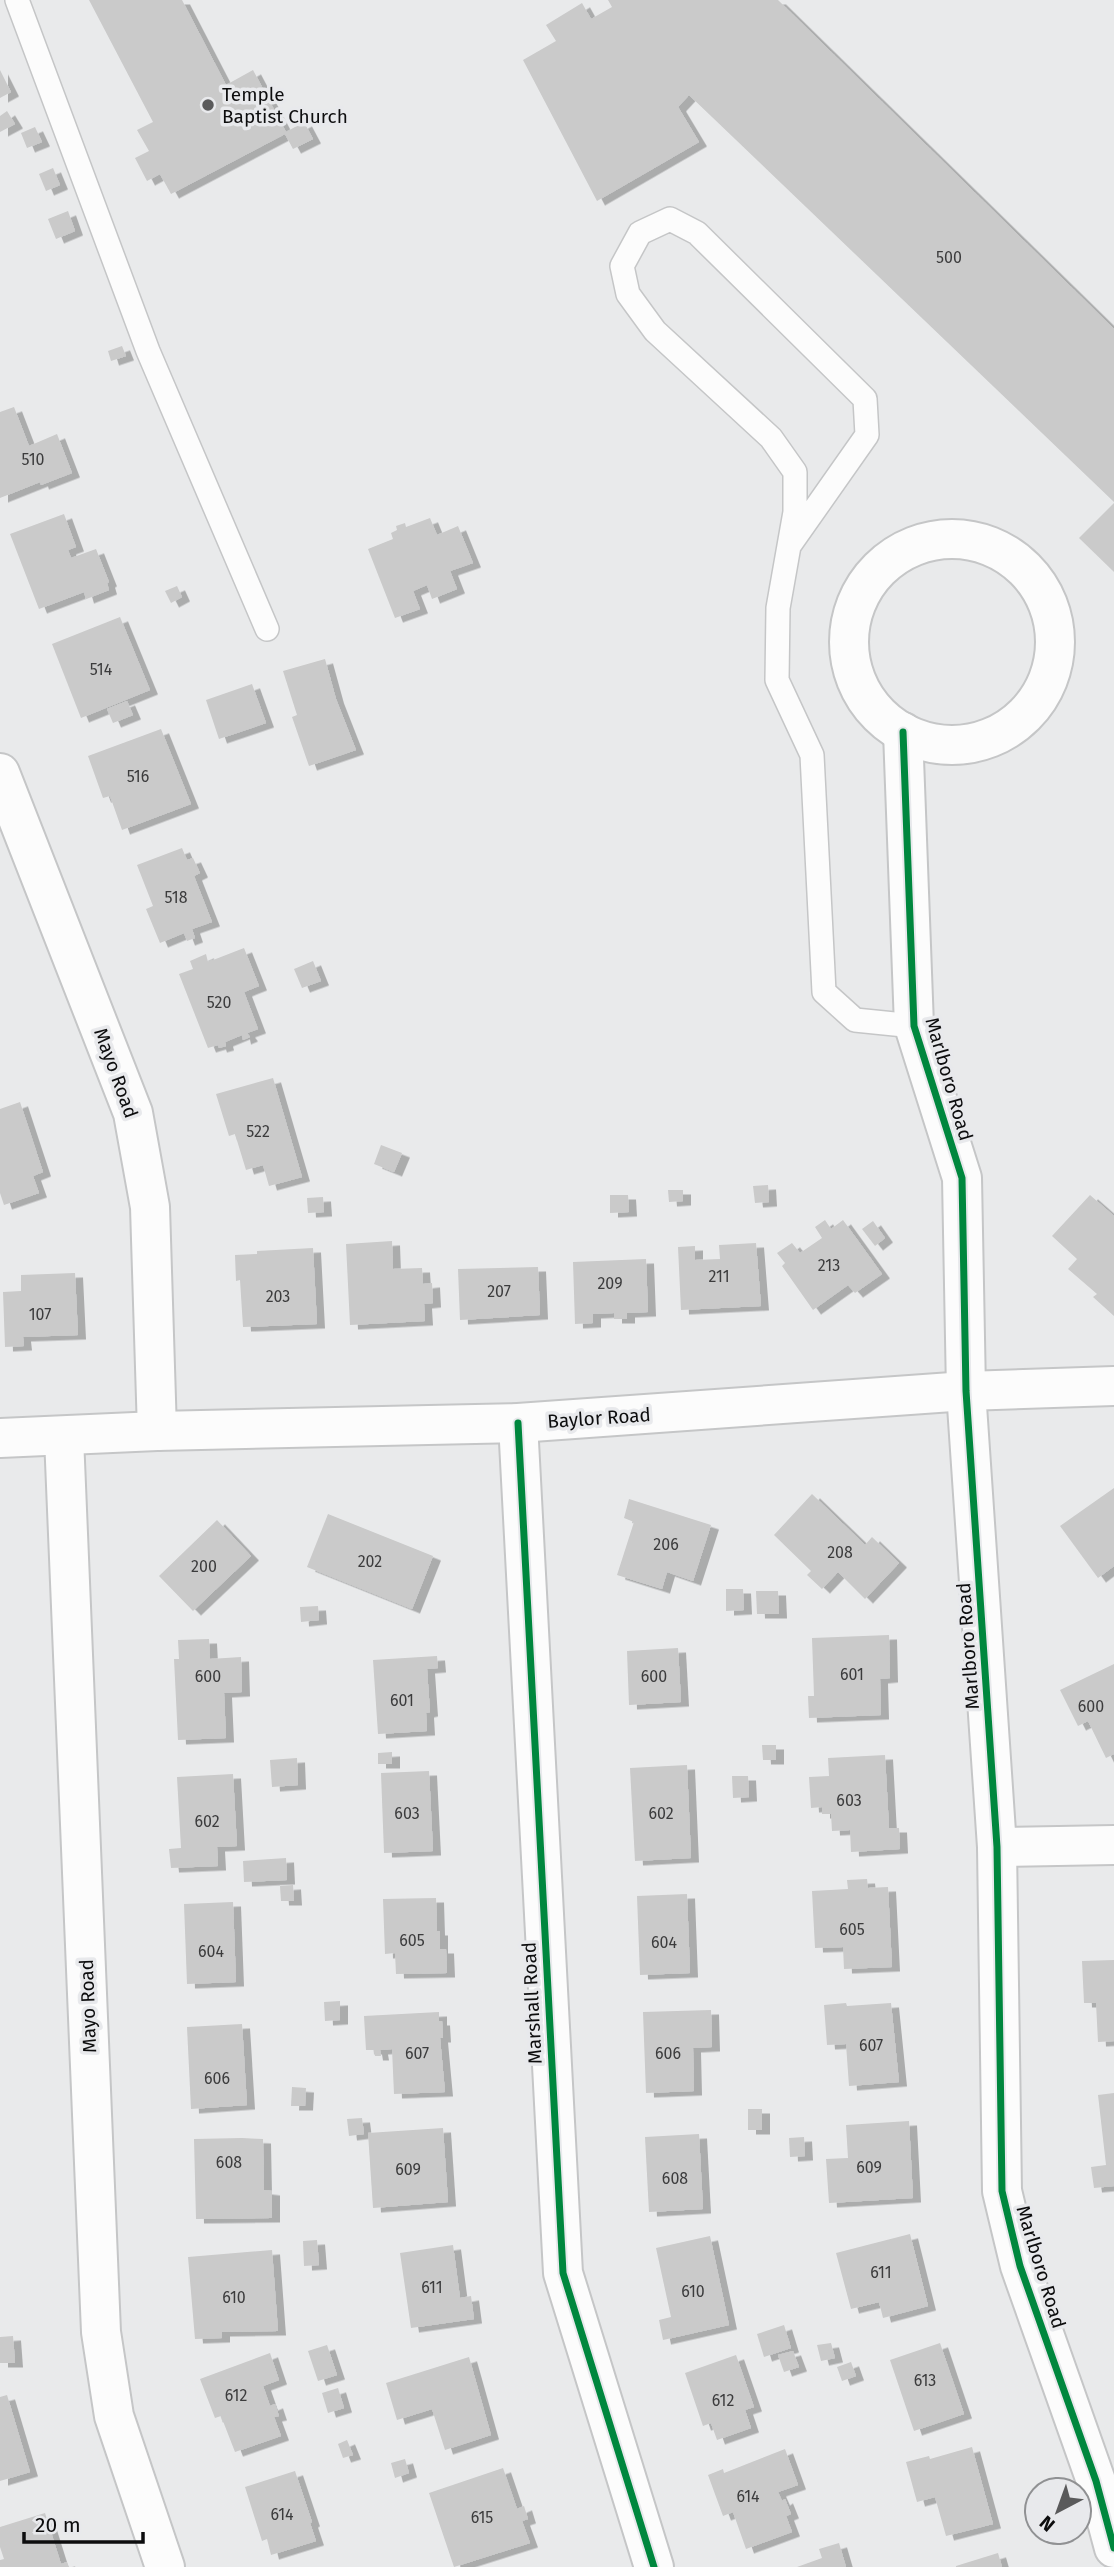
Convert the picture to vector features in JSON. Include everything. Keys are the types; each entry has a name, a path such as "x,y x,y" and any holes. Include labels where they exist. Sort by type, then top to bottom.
{"street":[{"path":"938,540 964,540 989,546 1012,558 1031,576 1045,598 1053,622 1055,648 1050,673 1039,697 1023,717 1002,732 978,742 953,745 927,742 903,732 881,718 865,698 854,674 849,649 850,623 858,598 871,576 890,558 913,546 938,540"},
{"name":"Marlboro Road","path":"903,732 914,1026 962,1178 966,1391 997,1847 1002,2191 1020,2266 1096,2481 1114,2548"},
{"name":"Mayo Road","path":"0,773 133,1114 150,1207 157,1431"},
{"name":"Baylor Road","path":"0,1438 157,1431 518,1423 966,1391 1114,1386"},
{"name":"Marshall Road","path":"518,1423 563,2273 654,2567"},
{"name":"Mayo Road","path":"64,1437 101,2332 114,2416 165,2567"},
{"path":"997,1847 1114,1845"}],"lane":[{"path":"17,0 148,351 267,629"},
{"path":"789,546 867,435 865,399 697,233 670,219 640,233 622,266 628,295 655,331 771,438 795,472 795,512 778,608 777,680 812,755 824,992 855,1020 914,1026"}],"building":[{"name":"Temple Baptist Church","path":"89,0 182,0 226,85 253,70 286,132 304,122 313,139 293,149 285,134 171,194 160,174 147,181 135,158 149,151 137,130 153,122"},
{"path":"608,0 778,0 1114,329 1114,502 689,95 678,107 699,142 597,201 523,60 556,41 546,25 582,3 591,19 612,7"},
{"path":"0,70 11,92 0,98"},
{"path":"7,111 15,124 0,132 0,116"},
{"path":"35,127 42,142 27,148 21,133"},
{"path":"53,168 60,185 46,191 39,174"},
{"path":"68,211 75,231 56,239 48,219"},
{"path":"122,346 126,356 111,361 108,351"},
{"path":"14,407 29,446 57,434 72,473 0,498 0,412"},
{"path":"1114,503 1114,572 1079,538"},
{"path":"64,514 76,547 68,550 71,558 96,549 109,582 109,590 86,599 84,592 39,609 10,534"},
{"path":"430,518 437,535 458,526 473,563 450,571 457,589 432,599 427,585 413,591 420,609 395,618 368,549 393,539 391,533 397,530 396,526 405,523 406,527"},
{"path":"177,586 182,597 171,603 165,591"},
{"path":"120,617 150,690 81,718 52,644"},
{"path":"325,659 336,699 356,750 309,766 292,717 297,715 283,671"},
{"path":"252,684 266,723 219,739 206,700"},
{"path":"127,701 133,715 113,723 107,709"},
{"path":"161,729 191,804 122,830 110,796 103,798 88,756"},
{"path":"182,848 187,860 193,858 200,873 194,876 212,922 192,929 195,938 187,941 184,933 160,943 146,909 153,906 137,865"},
{"path":"244,948 259,986 244,992 258,1029 247,1033 250,1037 243,1040 242,1035 225,1042 226,1046 208,1048 179,974 193,969 190,961 206,954 208,962"},
{"path":"313,961 321,981 302,988 294,969"},
{"path":"273,1078 302,1177 269,1186 263,1165 246,1170 235,1134 229,1136 216,1094"},
{"path":"20,1102 43,1172 33,1176 39,1193 4,1205 0,1193 0,1109"},
{"path":"381,1145 402,1153 394,1172 374,1164"},
{"path":"768,1185 769,1202 755,1203 753,1186"},
{"path":"668,1190 683,1190 683,1201 669,1202"},
{"path":"610,1195 628,1195 629,1212 610,1213"},
{"path":"1090,1195 1114,1216 1114,1316 1093,1297 1097,1294 1068,1269 1077,1259 1052,1236"},
{"path":"323,1197 324,1212 308,1213 307,1198"},
{"path":"825,1220 831,1229 843,1220 882,1274 855,1293 848,1285 813,1310 782,1266 785,1263 777,1253 792,1243 800,1253 822,1238 815,1227"},
{"path":"873,1221 885,1238 875,1246 862,1229"},
{"path":"392,1241 393,1269 422,1268 423,1284 432,1283 433,1303 424,1304 425,1321 350,1325 346,1244"},
{"path":"756,1243 761,1306 681,1310 678,1247 695,1246 695,1260 720,1259 719,1245"},
{"path":"313,1248 317,1324 243,1327 240,1280 236,1281 235,1255"},
{"path":"646,1259 648,1312 627,1313 627,1319 614,1319 614,1313 593,1314 593,1323 575,1324 573,1262"},
{"path":"538,1267 540,1315 460,1320 458,1269"},
{"path":"75,1273 78,1335 23,1337 24,1346 5,1347 3,1292 21,1291 21,1275"},
{"path":"1114,1488 1114,1566 1098,1578 1060,1526"},
{"path":"812,1494 865,1545 872,1537 899,1563 865,1599 838,1572 822,1589 807,1575 811,1571 774,1535"},
{"path":"629,1499 711,1525 693,1581 667,1572 662,1589 617,1575 634,1522 624,1518"},
{"path":"328,1514 433,1556 412,1609 307,1567"},
{"path":"217,1520 251,1556 193,1611 159,1576"},
{"path":"726,1589 743,1589 744,1610 726,1611"},
{"path":"756,1591 778,1591 779,1614 757,1614"},
{"path":"318,1606 319,1620 301,1622 300,1607"},
{"path":"889,1635 890,1678 880,1679 881,1715 809,1718 808,1696 814,1696 812,1638"},
{"path":"209,1639 210,1659 241,1657 242,1692 224,1693 226,1738 178,1740 174,1659 179,1659 178,1640"},
{"path":"678,1648 681,1702 629,1705 627,1651"},
{"path":"437,1656 438,1668 427,1669 430,1712 426,1713 427,1731 378,1734 373,1660"},
{"path":"1114,1664 1114,1754 1106,1758 1088,1721 1078,1726 1060,1690"},
{"path":"762,1745 776,1745 776,1760 763,1760"},
{"path":"392,1752 392,1764 378,1764 378,1753"},
{"path":"885,1755 889,1828 899,1828 900,1849 851,1852 850,1830 832,1831 831,1814 822,1814 822,1807 811,1808 809,1777 829,1776 828,1758"},
{"path":"297,1758 298,1785 272,1787 270,1760"},
{"path":"687,1765 691,1858 635,1861 630,1768"},
{"path":"429,1771 433,1851 384,1853 381,1773"},
{"path":"233,1774 237,1846 217,1847 218,1866 171,1868 169,1849 181,1848 177,1777"},
{"path":"732,1776 748,1776 749,1797 733,1798"},
{"path":"286,1858 287,1880 244,1882 243,1861"},
{"path":"867,1879 868,1888 888,1887 892,1967 844,1969 843,1947 815,1948 812,1891 848,1889 847,1880"},
{"path":"293,1885 294,1901 281,1901 280,1886"},
{"path":"687,1894 690,1973 640,1975 637,1896"},
{"path":"436,1898 437,1931 440,1931 440,1949 446,1949 447,1973 396,1974 395,1953 385,1954 383,1899"},
{"path":"233,1902 236,1982 187,1984 184,1904"},
{"path":"1114,1960 1114,2041 1098,2042 1096,2003 1084,2003 1082,1961"},
{"path":"340,2001 340,2020 325,2021 324,2002"},
{"path":"846,2003 847,2006 891,2003 899,2082 849,2086 846,2044 827,2045 824,2005"},
{"path":"711,2010 712,2047 693,2048 694,2091 646,2093 643,2012"},
{"path":"439,2012 439,2021 442,2021 443,2038 440,2038 445,2092 394,2094 392,2049 380,2050 381,2056 375,2056 374,2050 366,2050 364,2016"},
{"path":"242,2024 247,2105 191,2109 187,2027"},
{"path":"292,2087 306,2088 305,2106 291,2106"},
{"path":"1114,2093 1114,2186 1094,2188 1091,2167 1106,2165 1098,2095"},
{"path":"748,2109 762,2109 762,2130 748,2130"},
{"path":"362,2118 364,2134 349,2136 347,2119"},
{"path":"909,2121 913,2198 829,2203 826,2159 848,2158 846,2125"},
{"path":"443,2128 448,2202 373,2208 368,2133"},
{"path":"699,2134 703,2209 649,2212 645,2137"},
{"path":"804,2137 805,2156 790,2157 789,2138"},
{"path":"194,2139 263,2139 264,2190 272,2191 272,2218 196,2219"},
{"path":"910,2234 928,2306 883,2318 879,2302 851,2309 836,2253"},
{"path":"710,2236 729,2325 663,2340 659,2320 671,2317 656,2248"},
{"path":"317,2240 319,2265 304,2266 303,2241"},
{"path":"453,2245 460,2298 471,2296 474,2319 411,2328 400,2253"},
{"path":"272,2250 278,2331 222,2332 222,2338 195,2339 188,2257"},
{"path":"784,2325 791,2348 764,2357 757,2334"},
{"path":"13,2336 15,2363 0,2363 0,2337"},
{"path":"831,2343 835,2358 821,2361 817,2345"},
{"path":"940,2343 964,2414 914,2431 890,2360"},
{"path":"327,2345 337,2375 318,2381 308,2351"},
{"path":"793,2351 799,2367 784,2372 778,2355"},
{"path":"270,2353 279,2380 263,2386 270,2406 275,2404 279,2416 274,2417 281,2436 235,2452 221,2416 215,2418 200,2379"},
{"path":"736,2355 754,2407 745,2410 751,2428 717,2440 711,2423 703,2426 685,2373"},
{"path":"469,2357 491,2435 445,2450 432,2409 397,2420 386,2383"},
{"path":"851,2362 856,2376 842,2381 837,2367"},
{"path":"338,2388 344,2408 328,2413 322,2393"},
{"path":"7,2395 30,2472 0,2481 0,2397"},
{"path":"347,2440 353,2455 343,2458 338,2444"},
{"path":"972,2447 993,2524 946,2536 935,2497 917,2502 906,2462 929,2456 930,2459"},
{"path":"785,2449 798,2485 778,2492 782,2501 785,2499 791,2514 786,2516 792,2532 746,2549 733,2512 723,2516 708,2475 723,2469 724,2473"},
{"path":"405,2459 409,2473 395,2478 391,2463"},
{"path":"503,2468 517,2509 524,2506 528,2519 522,2521 530,2543 454,2567 429,2493"},
{"path":"295,2471 316,2541 271,2555 267,2539 262,2541 245,2487"},
{"path":"45,2513 61,2564 67,2562 69,2567 0,2567 0,2560 4,2559 0,2547 0,2527"},
{"path":"839,2543 846,2567 797,2567 822,2558 819,2549"},
{"path":"998,2553 1002,2567 956,2567 956,2566"}],"cycle path":[{"path":"903,732 914,1026 962,1178 966,1391 997,1847 1002,2191 1020,2266 1096,2481 1114,2548"},
{"path":"518,1423 563,2273 654,2567"}],"place":[{"name":"Temple Baptist Church","path":"208,105"}]}
